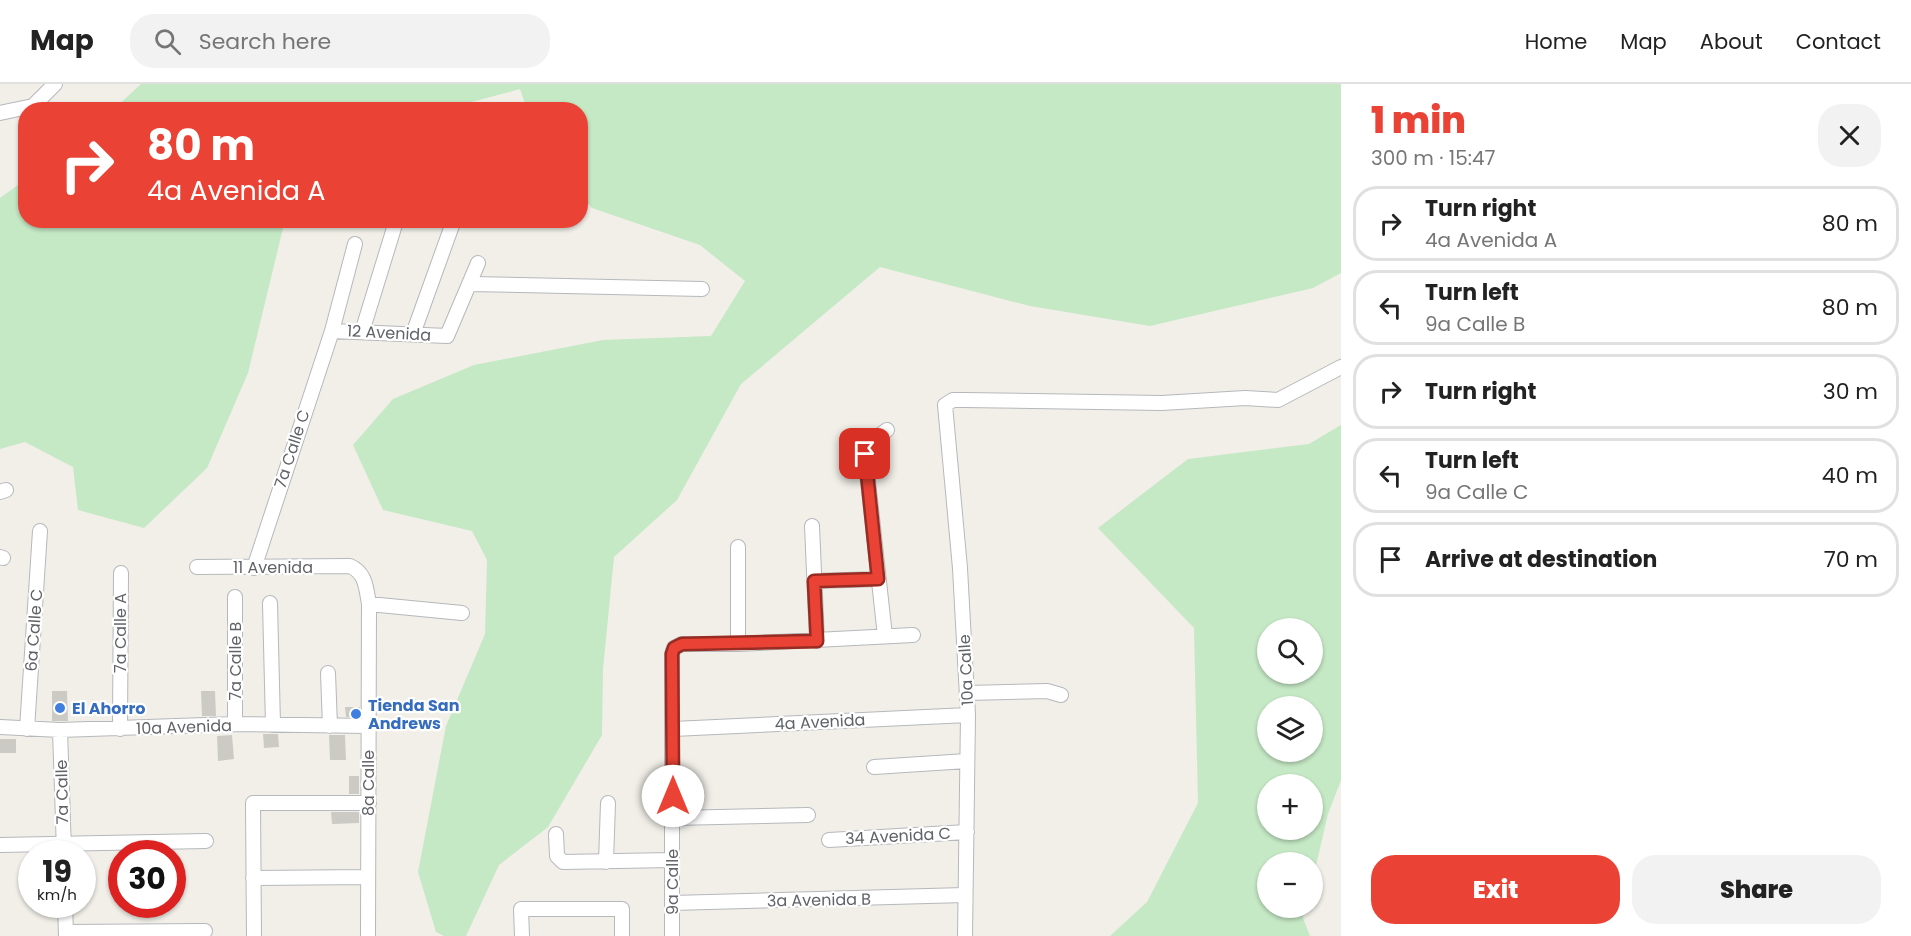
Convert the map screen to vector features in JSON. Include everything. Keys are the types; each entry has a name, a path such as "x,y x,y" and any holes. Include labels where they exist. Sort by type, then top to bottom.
{"street":[{"path":"37,102 55,84"},
{"path":"0,113 18,109"},
{"path":"362,332 394,228"},
{"path":"413,334 451,228"},
{"name":"7a Calle C","path":"254,568 332,331 355,244"},
{"path":"478,263 470,284 702,289"},
{"name":"12 Avenida","path":"332,331 447,336 470,284"},
{"name":"10a Calle","path":"965,936 968,715 960,568 945,405 954,400 1162,403 1245,398 1278,400 1341,367"},
{"path":"885,636 865,454 873,440 887,430"},
{"path":"812,526 817,641"},
{"name":"6a Calle C","path":"27,729 40,531"},
{"path":"738,547 738,644 913,635"},
{"name":"11 Avenida","path":"197,567 350,566"},
{"name":"8a Calle","path":"350,566 358,570 365,581 369,604 368,936"},
{"name":"7a Calle A","path":"120,729 121,573"},
{"path":"814,581 878,579"},
{"name":"7a Calle B","path":"235,597 235,724"},
{"path":"270,603 273,725"},
{"path":"369,604 462,614"},
{"name":"9a Calle","path":"672,936 672,654 674,648 682,644 738,644"},
{"path":"327,673 330,726"},
{"path":"967,693 1047,691 1061,695"},
{"name":"4a Avenida","path":"673,729 968,715"},
{"name":"10a Avenida","path":"0,727 60,730 235,724 368,726"},
{"name":"7a Calle","path":"60,730 63,840"},
{"path":"874,767 967,761"},
{"path":"254,936 253,802 369,803"},
{"path":"606,862 608,802"},
{"path":"673,818 808,815"},
{"name":"34 Avenida C","path":"829,840 967,832"},
{"path":"556,834 557,856 563,862 671,860"},
{"path":"96,847 206,841"},
{"path":"0,845 18,846"},
{"path":"253,878 367,877"},
{"name":"3a Avenida B","path":"672,903 965,896"},
{"path":"522,936 520,909 622,909 622,936"},
{"path":"65,918 66,934 205,931"}],"green space":[{"path":"141,84 1341,84 1341,273 1313,288 1150,326 1030,306 880,267 741,384 677,500 614,557 603,669 602,735 548,827 499,865 466,936 444,936 436,932 418,872 446,726 485,634 487,560 472,531 383,510 353,445 393,399 474,365 603,340 711,336 745,281 700,245 592,208 588,203 588,102 525,102 520,89 471,102 122,102"},
{"path":"18,185 18,228 283,228 248,373 207,468 144,528 78,510 73,467 25,442 0,449 0,198"},
{"path":"1341,425 1341,780 1328,814 1323,835 1323,774 1257,774 1257,840 1322,840 1319,852 1257,852 1257,918 1303,918 1310,936 1110,936 1147,902 1198,803 1194,628 1098,528 1188,459 1309,444"}],"building":[{"name":"El Ahorro","path":"52,691 67,691 68,721 52,721"},
{"path":"201,691 215,691 216,716 202,716"},
{"path":"345,707 360,707 360,717 346,717"},
{"path":"263,734 278,734 279,747 264,748"},
{"path":"232,735 234,759 218,761 217,736"},
{"path":"329,735 345,735 346,760 330,760"},
{"path":"0,739 16,739 16,753 0,753"},
{"path":"349,776 359,776 359,794 349,794"},
{"path":"331,812 359,812 359,823 332,824"}],"place":[{"name":"El Ahorro","path":"60,708"},
{"name":"Tienda San Andrews","path":"356,714"}],"route":[{"path":"673,796 672,654 674,648 682,644 817,641 814,581 878,579 865,454"}]}
